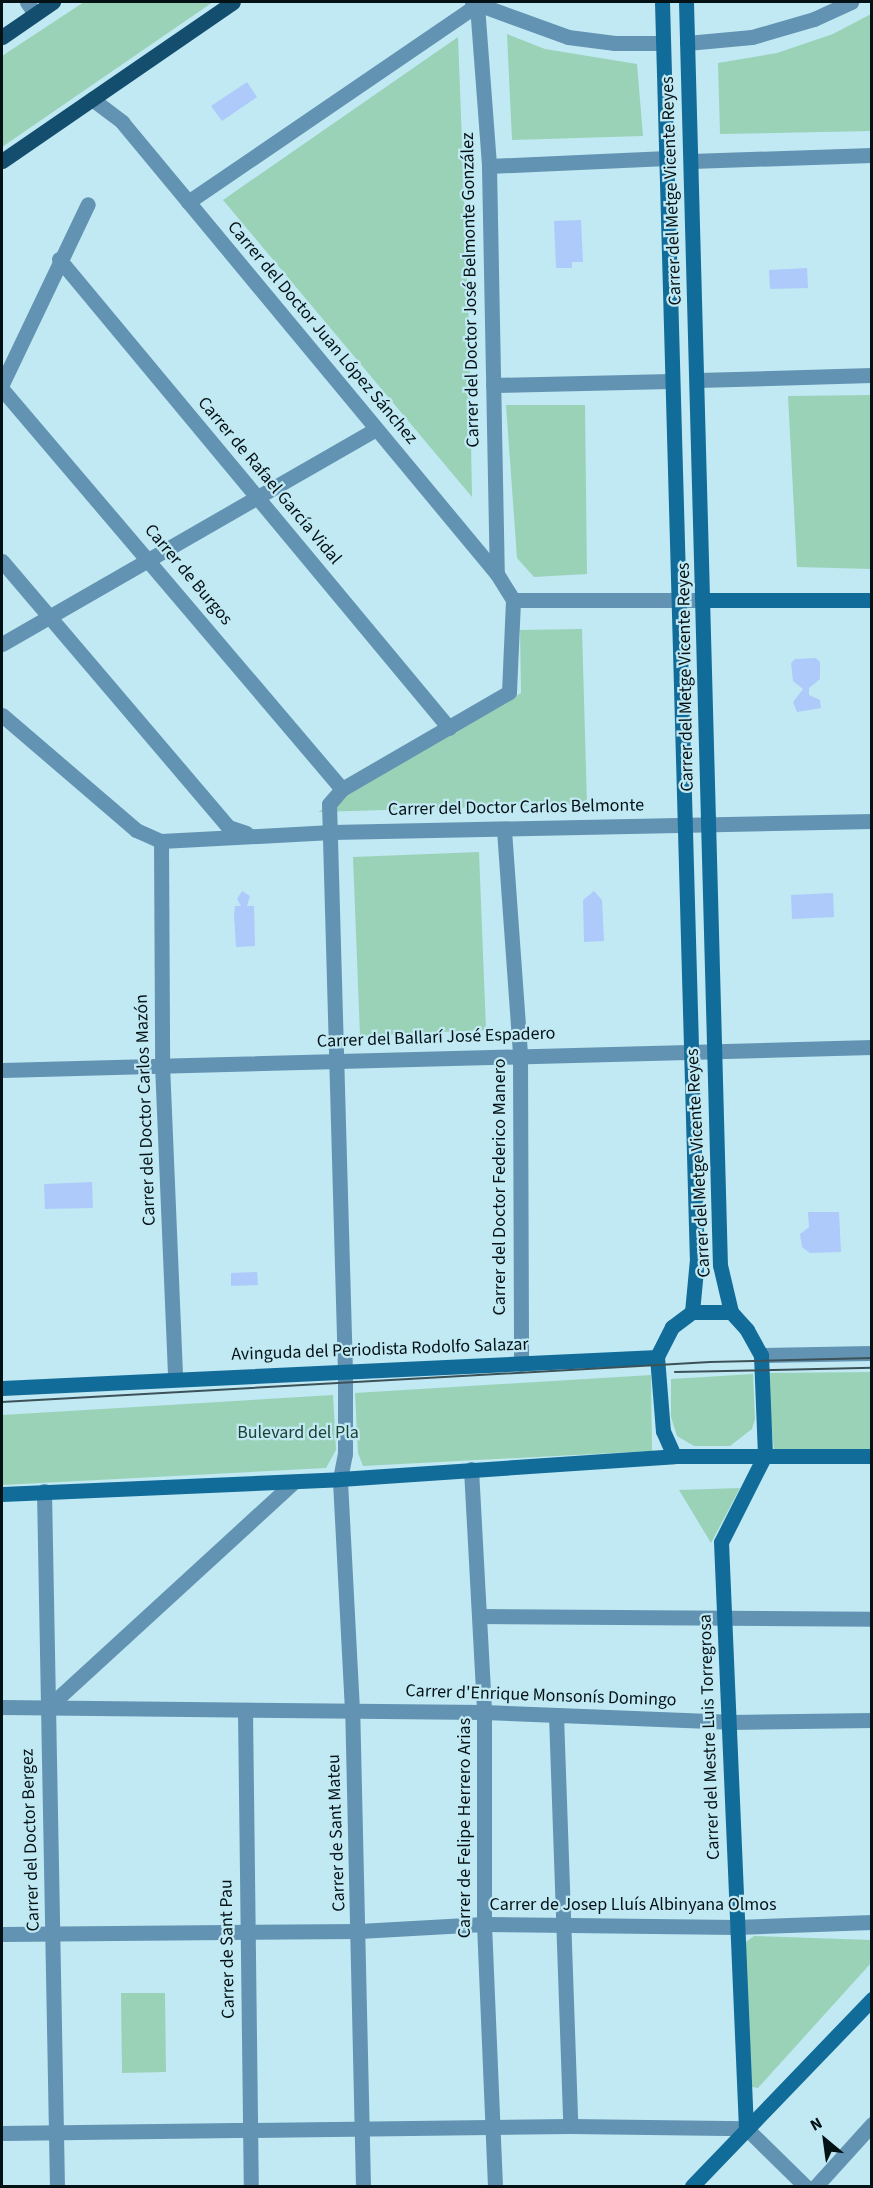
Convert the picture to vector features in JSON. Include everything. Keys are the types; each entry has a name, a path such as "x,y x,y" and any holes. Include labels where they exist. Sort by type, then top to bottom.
{"main road":[{"path":"2,37 31,8 53,2"},
{"path":"2,161 233,2"}],"street":[{"name":"Carrer del Metge Vicente Reyes","path":"662,2 679,600 682,824 697,1259 692,1312"},
{"name":"Carrer del Metge Vicente Reyes","path":"686,2 704,600 720,1265 731,1312"},
{"path":"687,44 752,37 814,19 851,2"},
{"path":"188,202 475,3 568,37 615,43 663,44"},
{"name":"Carrer del Doctor José Belmonte González","path":"475,3 489,166 497,574"},
{"name":"Carrer del Doctor Juan López Sánchez","path":"92,99 122,122 497,574 513,600"},
{"path":"691,161 872,155"},
{"path":"489,166 667,158"},
{"path":"2,387 59,259 88,204"},
{"name":"Carrer de Rafael García Vidal","path":"59,259 449,728"},
{"path":"697,380 872,375"},
{"path":"493,385 671,381"},
{"name":"Carrer de Burgos","path":"2,387 342,789"},
{"path":"2,644 376,429"},
{"path":"2,561 228,827 254,835"},
{"path":"342,789 509,692 513,600 872,600"},
{"path":"2,715 136,830 161,841"},
{"name":"Carrer de Sant Mateu","path":"342,789 329,804 332,832 345,1372 345,1454 340,1479 352,1710 359,1931 363,2187"},
{"name":"Carrer del Doctor Carlos Belmonte","path":"161,841 332,832 872,821"},
{"name":"Carrer del Doctor Federico Manero","path":"504,830 520,1055 520,1364"},
{"name":"Carrer del Doctor Carlos Mazón","path":"161,841 162,1064 175,1378"},
{"name":"Carrer del Ballarí José Espadero","path":"2,1070 162,1064 337,1063 714,1048 872,1047"},
{"path":"674,1456 663,1431 657,1357 672,1328 692,1312 731,1312 747,1330 761,1355 872,1353"},
{"name":"Carrer del Mestre Luis Torregrosa","path":"746,2128 721,1542 765,1455 761,1355"},
{"name":"Avinguda del Periodista Rodolfo Salazar","path":"2,1388 175,1378 657,1357"},
{"path":"2,1494 294,1482 674,1456 872,1456"},
{"name":"Carrer de Felipe Herrero Arias","path":"471,1469 484,1712 484,1924 495,2187"},
{"path":"46,1709 294,1482"},
{"name":"Carrer del Doctor Bergez","path":"44,1491 46,1709 55,1934 57,2187"},
{"path":"479,1616 872,1619"},
{"name":"Carrer d'Enrique Monsonís Domingo","path":"2,1707 484,1712 729,1722 872,1720"},
{"name":"Carrer de Sant Pau","path":"245,1710 251,2187"},
{"path":"556,1715 570,2126"},
{"name":"Carrer de Josep Lluís Albinyana Olmos","path":"2,1934 359,1931 484,1924 736,1927 872,1922"},
{"path":"692,2187 872,1998"},
{"path":"816,2187 872,2124"},
{"path":"2,2133 251,2128 492,2130 570,2126 746,2128 805,2187"}],"green space":[{"path":"84,2 213,2 2,147 2,56"},
{"path":"871,14 871,131 720,134 718,63 777,53 833,34"},
{"path":"507,34 545,49 637,64 643,136 512,140"},
{"path":"458,37 469,326 472,497 223,200"},
{"path":"871,395 871,569 797,567 788,396"},
{"path":"506,405 585,405 587,574 534,577 517,558"},
{"path":"582,629 587,804 318,812 521,693 520,630"},
{"path":"479,852 486,1030 360,1036 353,857"},
{"path":"871,1372 871,1449 774,1450 767,1373"},
{"path":"753,1374 755,1419 752,1429 730,1446 694,1446 677,1436 671,1417 671,1379"},
{"name":"Bulevard del Pla","path":"651,1375 652,1451 363,1466 358,1453 355,1393"},
{"name":"Bulevard del Pla","path":"333,1395 336,1450 326,1468 2,1485 2,1415"},
{"path":"740,1488 711,1543 679,1490"},
{"path":"754,1936 871,1940 871,1963 758,2088 747,2086 743,1944"},
{"path":"121,1993 165,1993 166,2072 122,2073"}],"water":[{"path":"247,82 257,97 222,121 211,106"},
{"path":"581,220 583,262 572,262 572,268 556,268 554,221"},
{"path":"807,268 808,288 770,289 769,270"},
{"path":"816,658 820,662 820,679 809,688 809,695 820,700 821,708 797,712 793,702 803,689 793,681 791,663 795,659"},
{"path":"242,891 250,896 247,906 254,906 255,946 236,947 234,915 235,906 241,906 237,899"},
{"path":"594,891 602,900 604,941 584,942 583,900"},
{"path":"833,893 834,917 792,919 791,895"},
{"path":"92,1182 93,1208 45,1209 44,1184"},
{"path":"808,1212 839,1212 841,1252 810,1253 802,1247 800,1234 809,1227"},
{"path":"257,1272 258,1285 231,1286 231,1273"}],"tram line":[{"path":"2,1402 710,1362 872,1358"},
{"path":"675,1372 872,1368"}]}
